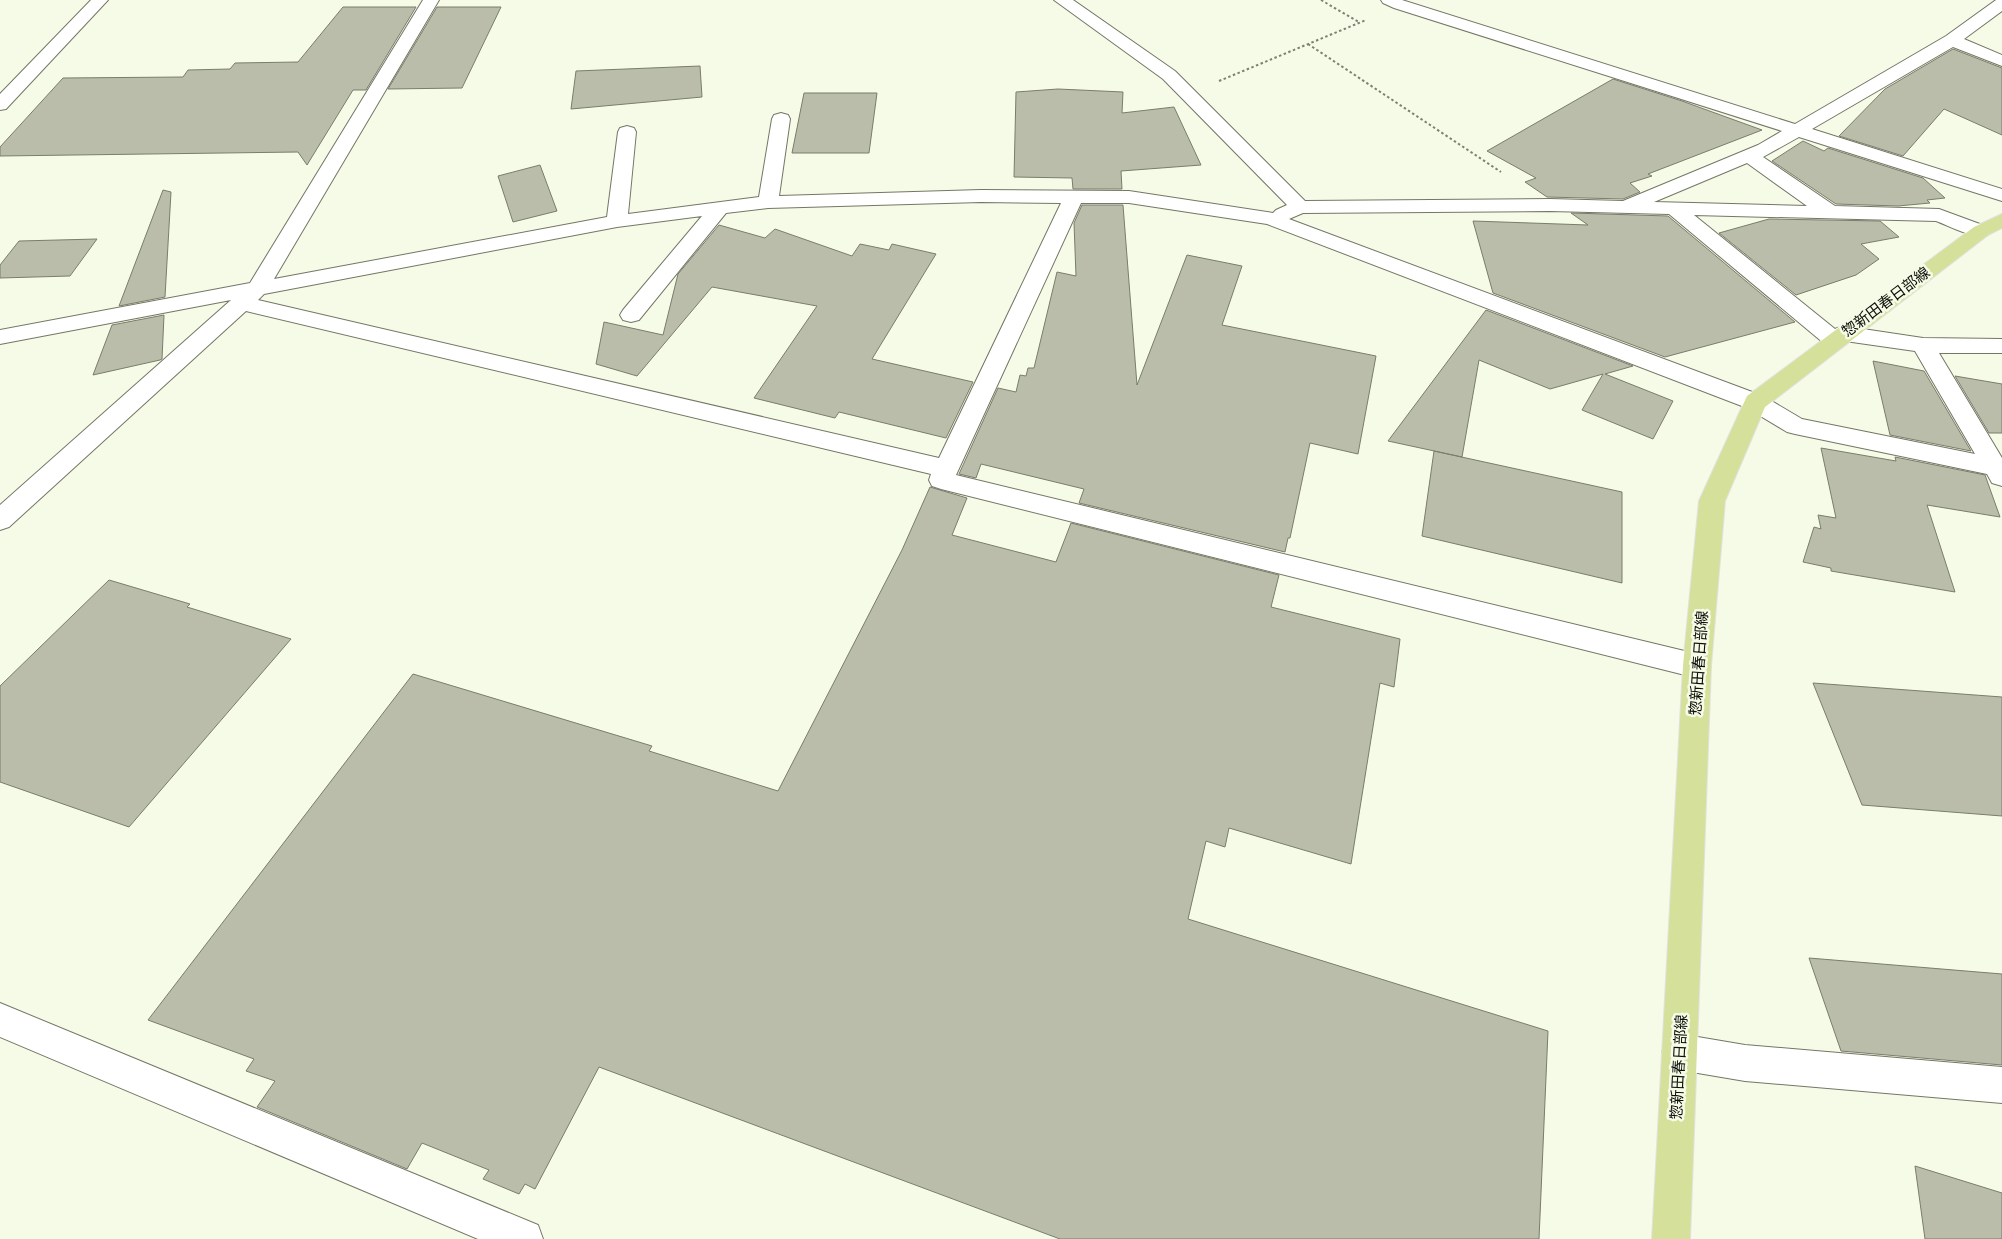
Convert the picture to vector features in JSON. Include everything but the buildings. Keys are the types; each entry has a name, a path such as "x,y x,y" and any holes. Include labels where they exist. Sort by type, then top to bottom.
{"main road":[{"name":"惣新田春日部線","path":"1671,1239 1697,666 1712,501 1755,402 1839,337 1991,225"}],"street":[{"path":"0,105 100,0"},
{"path":"0,520 250,296 431,0"},
{"path":"1062,0 1169,75 1189,93 1300,207"},
{"path":"1394,3 2002,195"},
{"path":"1622,208 1765,149 1952,40 2002,3"},
{"path":"1952,40 2002,61"},
{"path":"768,202 781,119"},
{"path":"617,221 627,132"},
{"path":"1748,155 1831,213"},
{"path":"0,337 250,296 617,221 768,202 981,196 1130,197 1271,219 1755,402 1795,426 1999,472"},
{"path":"1074,196 941,480 1697,666"},
{"path":"1271,219 1300,207 1550,205 1939,216 1991,225"},
{"path":"631,316 720,208"},
{"path":"1676,210 1839,337 1923,345 2002,346"},
{"path":"250,296 947,469"},
{"path":"1923,345 1999,472"},
{"path":"0,1020 524,1239"},
{"path":"1680,1052 1745,1063 2002,1085"}],"path":[{"path":"1321,0 1360,22"},
{"path":"1189,93 1360,22 1394,3"},
{"path":"1308,44 1550,205"}]}
